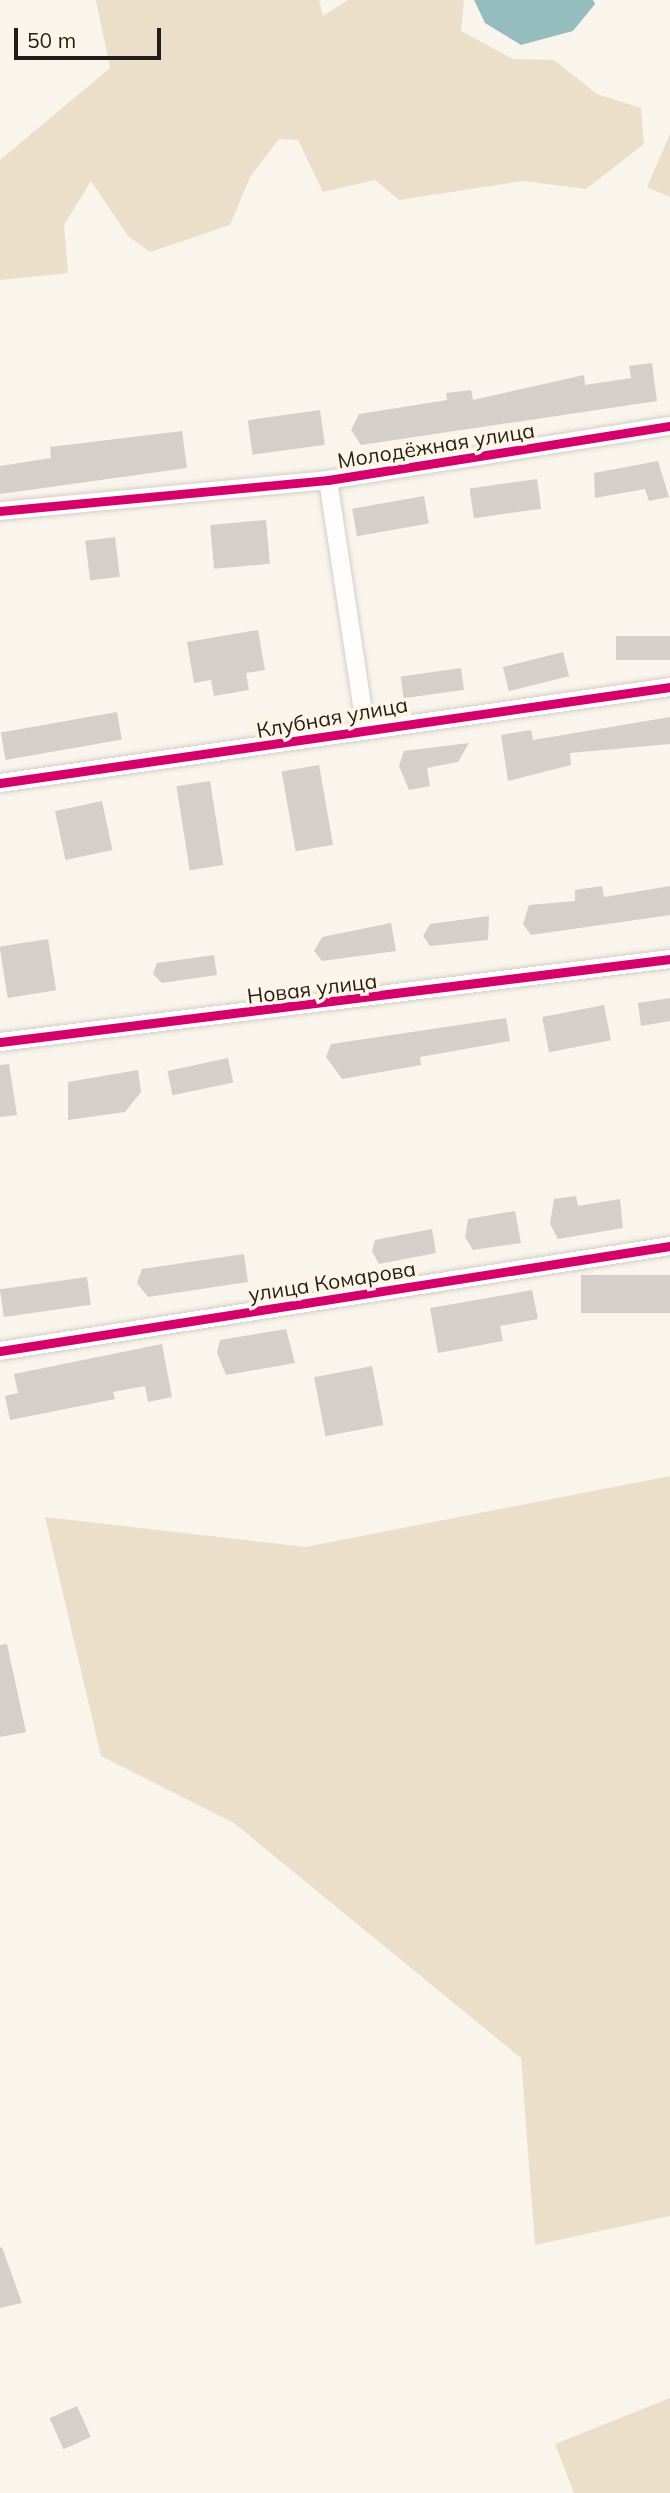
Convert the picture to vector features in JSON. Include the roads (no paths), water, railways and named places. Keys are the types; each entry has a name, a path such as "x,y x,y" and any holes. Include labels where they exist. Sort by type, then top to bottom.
{"street":[{"name":"Молодёжная улица","path":"0,511 207,495 328,480 670,426"},
{"path":"328,480 365,726"},
{"name":"Клубная улица","path":"0,783 246,750 365,726 670,687"},
{"name":"Новая улица","path":"0,1042 670,959"},
{"name":"улица Комарова","path":"0,1351 670,1246"}],"water":[{"path":"474,0 593,0 595,4 573,31 521,45 485,23"}]}
